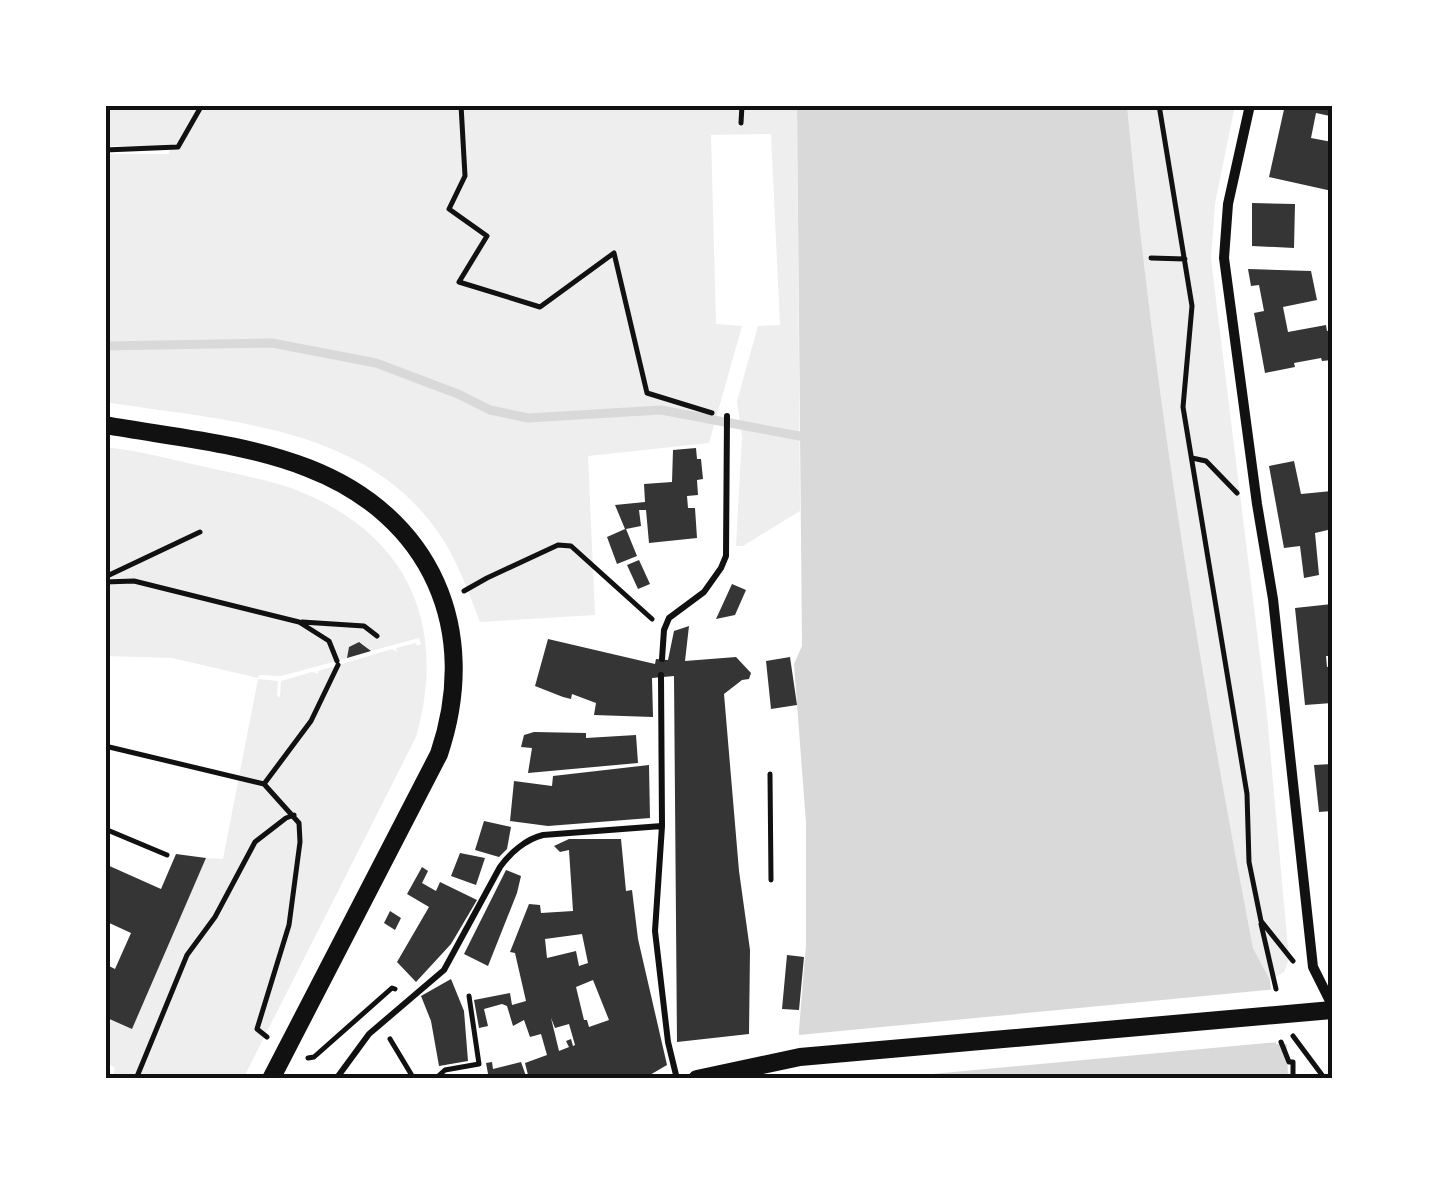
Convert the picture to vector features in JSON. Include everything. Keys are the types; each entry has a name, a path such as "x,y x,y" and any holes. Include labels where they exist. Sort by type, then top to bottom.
{"main road":[{"path":"105,425 282,459 354,490 397,524 414,545 438,586 448,616 454,642 454,699 439,754 271,1079"},
{"path":"697,1079 800,1057 1332,1008"}],"street":[{"path":"1250,105 1228,204 1224,258 1257,504 1274,599 1313,968 1332,1008"}],"lane":[{"path":"662,660 664,630 674,612 714,581 726,556 726,419"},
{"path":"661,676 662,826 655,931 668,1042 677,1079"},
{"path":"336,1079 380,1023 444,970 510,854 530,840 571,831 662,826"}],"path":[{"path":"105,150 178,147 202,105"},
{"path":"461,105 465,176 449,209 488,236 460,282 540,307 614,253 647,393 726,419"},
{"path":"741,123 742,105"},
{"path":"1159,105 1192,306 1182,406 1247,794 1249,862 1276,989"},
{"path":"1151,258 1185,259"},
{"path":"1191,458 1206,461 1234,491 1257,504"},
{"path":"105,580 200,532"},
{"path":"464,592 558,546 571,546 645,612"},
{"path":"105,580 134,581 300,622 364,626 377,636"},
{"path":"264,784 311,721 337,663 329,641 300,622"},
{"path":"105,746 264,784 299,823 294,895 281,954 256,1029 265,1036"},
{"path":"770,774 771,880"},
{"path":"136,1079 186,955 215,917 255,842 294,815"},
{"path":"105,829 167,854"},
{"path":"1261,922 1296,967"},
{"path":"435,1079 445,1070 479,1064 468,996"},
{"path":"380,1023 414,1079"},
{"path":"1293,1036 1324,1079"},
{"path":"1281,1042 1288,1062 1311,1062"},
{"path":"1293,1062 1293,1079"}],"shaded area":[{"path":"105,105 797,105 800,511 743,546 736,546 742,437 737,401 758,326 780,325 771,134 711,135 716,324 742,326 709,443 588,456 595,615 480,622 438,532 407,496 371,469 331,448 287,434 242,423 105,402 105,154 169,154 170,146 105,146"},
{"path":"797,105 1127,105 1164,423 1214,738 1253,948 1270,980 1276,1044 1287,1044 1288,1079 800,1079 806,823 794,664 802,646"},
{"path":"1127,105 1235,105 1215,204 1211,259 1266,705 1289,959 1284,972 1270,980 1253,948 1214,738 1164,423"},
{"path":"105,447 271,482 330,506 363,528 389,555 409,585 421,618 426,655 425,695 416,737 243,1079 112,1079 115,1068 105,1061 105,1022 107,1018 132,1028 206,858 223,859 258,679 278,681 280,697 281,681 421,644 419,638 371,651 359,642 349,647 348,658 281,676 258,678 172,658 105,656"}],"pier":[{"path":"1276,989 1281,1039 1288,1041 878,1079 800,1079 799,1035"}],"building":[{"path":"1285,105 1332,105 1330,116 1316,113 1311,138 1332,142 1332,191 1269,177"},
{"path":"1252,203 1295,204 1294,248 1252,246"},
{"path":"1248,269 1311,271 1317,300 1283,307 1288,332 1326,325 1327,331 1332,330 1332,360 1294,363 1295,367 1265,373 1254,313 1264,311 1259,285 1251,286"},
{"path":"696,448 703,479 697,480 698,495 687,496 688,508 695,508 697,538 649,543 646,510 639,510 641,526 626,529 637,556 617,564 607,537 625,529 615,505 645,502 644,484 672,482 673,450"},
{"path":"1294,461 1301,494 1332,491 1332,529 1315,533 1319,575 1304,578 1300,546 1284,548 1269,466"},
{"path":"639,560 650,584 638,589 627,565"},
{"path":"732,584 746,590 735,615 716,619"},
{"path":"1332,604 1332,656 1326,656 1327,667 1332,666 1332,703 1305,705 1295,608"},
{"path":"689,626 685,661 736,657 751,673 749,679 724,694 750,950 749,1034 677,1042 674,676 652,678 653,717 594,715 596,703 572,694 571,699 563,697 535,686 548,639 655,664 656,659 668,660 674,631"},
{"path":"359,642 371,651 347,658 349,647"},
{"path":"790,657 797,705 771,709 766,661"},
{"path":"586,733 586,738 636,735 638,763 528,773 532,748 521,747 524,735"},
{"path":"1332,764 1332,811 1319,812 1314,765"},
{"path":"649,765 650,818 548,826 510,821 514,781 552,786 553,776"},
{"path":"484,821 511,827 507,849 499,857 475,850"},
{"path":"569,839 621,839 626,891 632,890 638,939 667,1065 643,1079 529,1079 525,1063 547,1055 541,1034 530,1037 524,1020 513,1026 507,1006 502,1004 484,1009 488,1026 479,1028 474,1000 510,993 512,1005 526,1001 515,953 510,952 529,904 540,905 541,913 573,911 569,850 560,852 554,846","holes":["582,934 588,963 579,966 576,951 547,958 545,939","593,980 609,1020 589,1027 576,987","551,1018 555,1028 569,1024 575,1045 571,1039 566,1041 569,1047 559,1051"]},
{"path":"460,853 485,858 476,885 451,876"},
{"path":"176,854 206,858 132,1029 105,1017 105,964 115,969 131,933 105,921 105,864 161,889"},
{"path":"422,867 428,871 422,883 436,891 440,882 477,900 451,944 416,982 397,962 429,907 407,894"},
{"path":"506,870 521,876 488,966 464,954"},
{"path":"390,911 401,918 395,930 384,923"},
{"path":"787,955 804,957 799,1010 782,1009"},
{"path":"451,979 464,1011 468,1061 439,1066 431,1021 421,996"},
{"path":"492,1062 493,1069 521,1062 527,1079 489,1079 486,1063"}],"waterway":[{"path":"105,346 272,343 376,363 490,410 528,418 661,410 810,438"}]}
